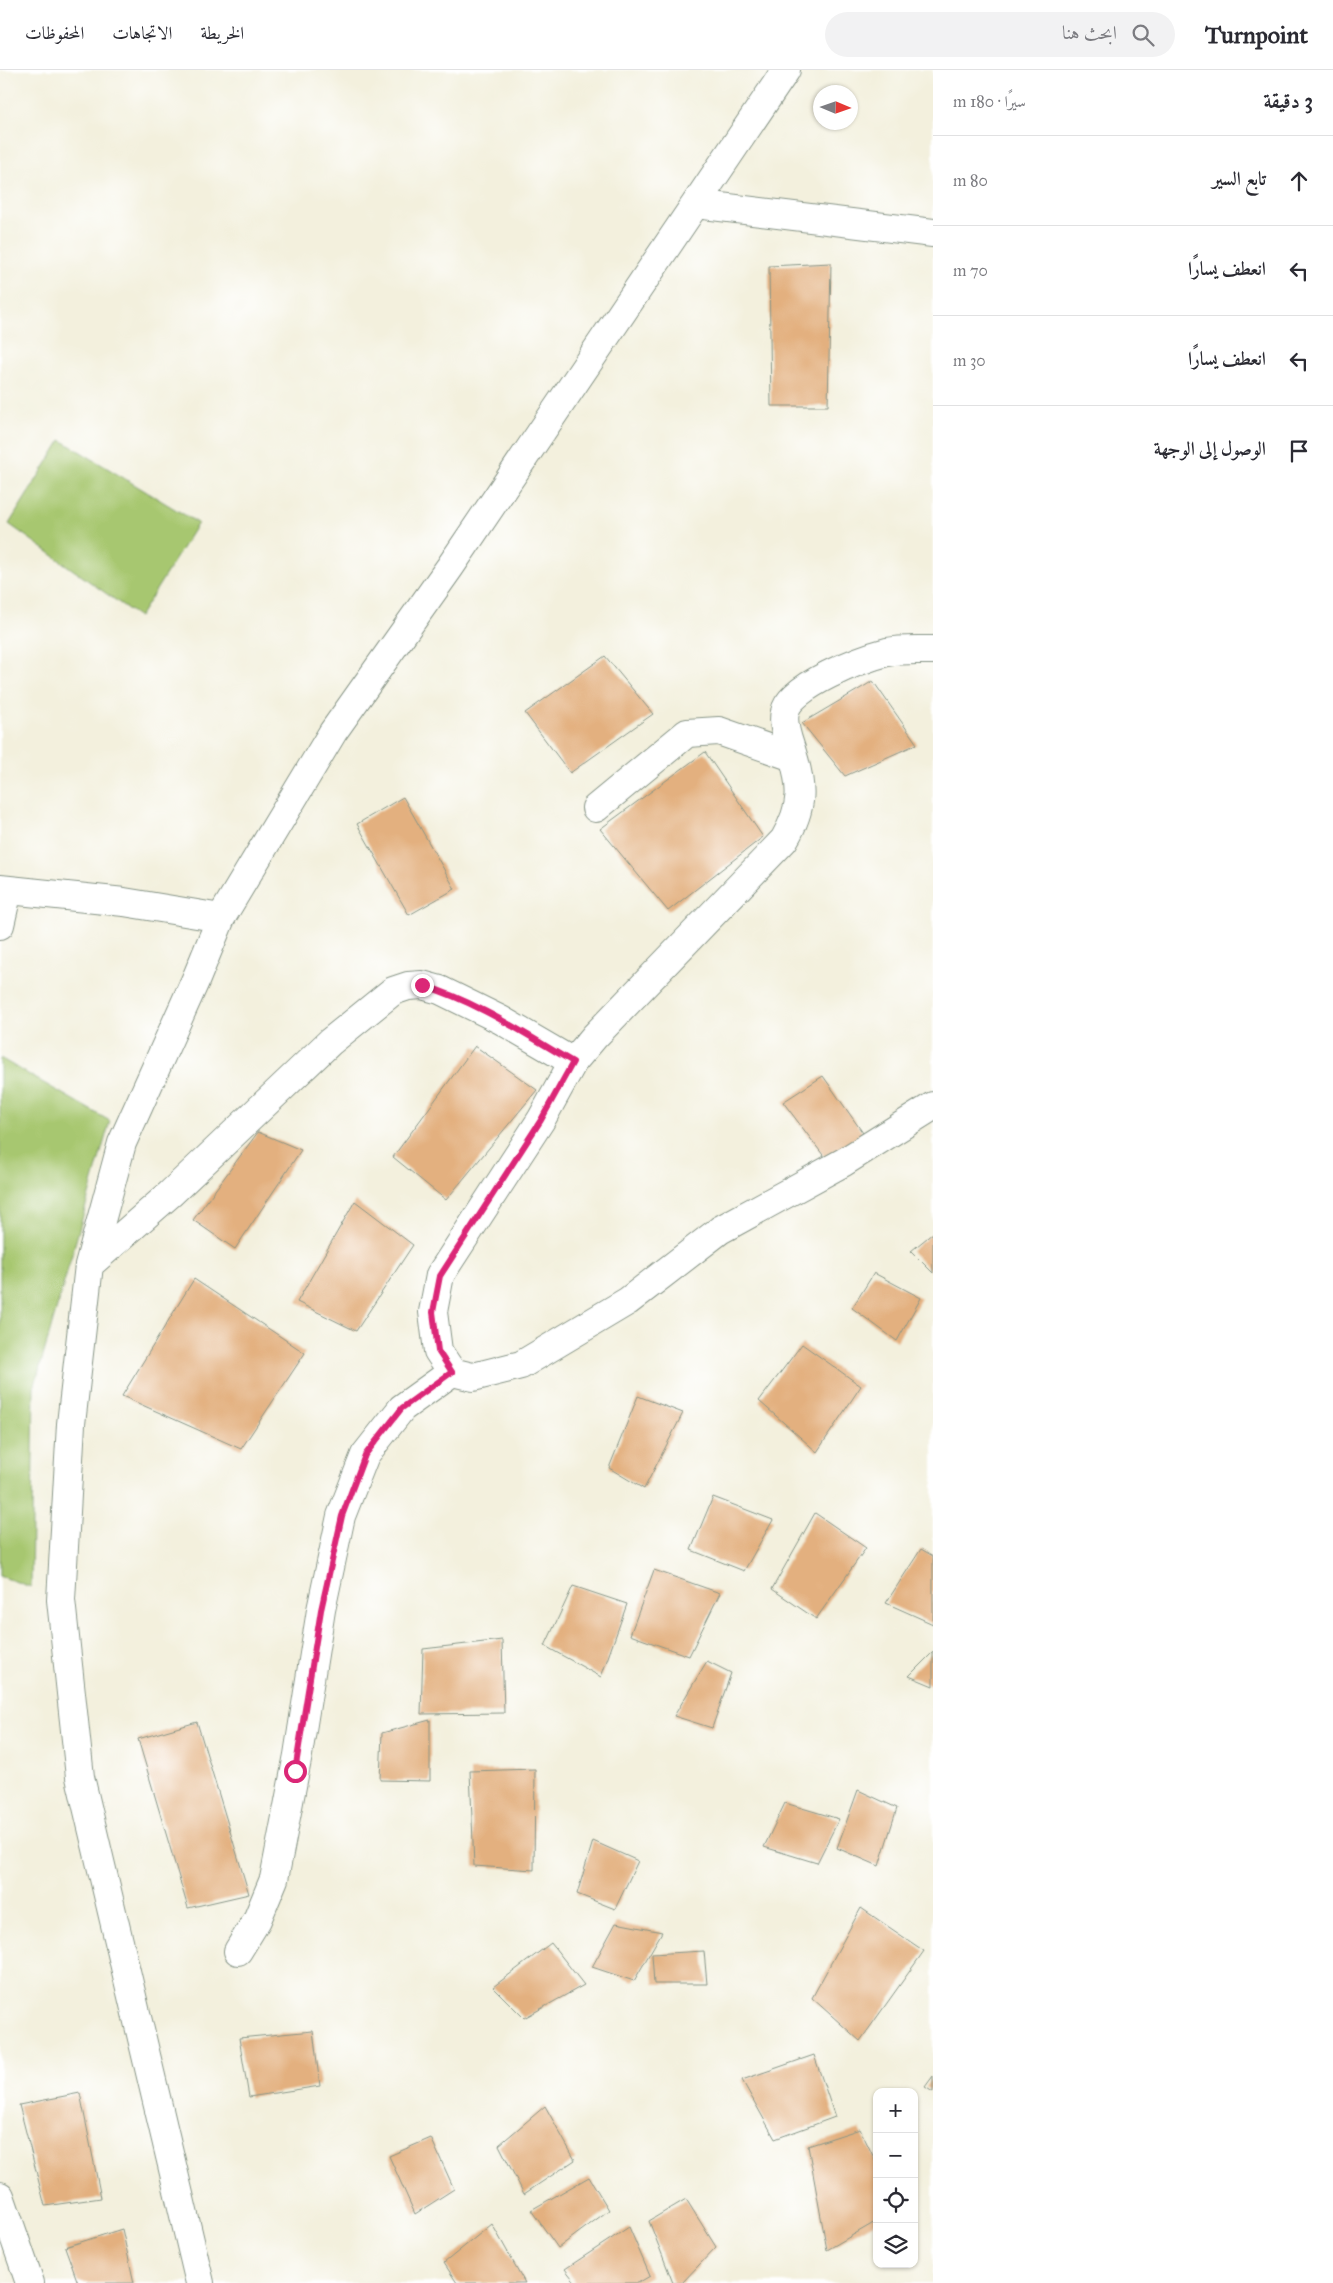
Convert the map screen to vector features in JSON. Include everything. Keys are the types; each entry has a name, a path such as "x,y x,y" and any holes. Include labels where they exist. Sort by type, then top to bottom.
{"street":[{"path":"200,2283 80,1777 61,1600 71,1424 89,1265 122,1143 196,979 221,918 334,732 450,567 786,70"},
{"path":"696,204 933,233"},
{"path":"933,650 889,652 847,666 800,691 788,702 784,712 785,732 800,781 800,804 784,840 594,1036 573,1062 541,1120 440,1276 433,1312 438,1351 452,1372 473,1377 521,1365 628,1301 720,1230 844,1162 933,1106"},
{"path":"596,808 687,733 719,731 793,757"},
{"path":"0,925 4,889 124,902 221,918"},
{"path":"89,1265 170,1194 330,1042 393,991 408,986 422,985 440,990 501,1020 573,1062"},
{"path":"238,1951 257,1920 274,1879 298,1755 321,1610 342,1516 365,1455 402,1408 452,1372"},
{"path":"0,2196 30,2283"}],"green space":[{"path":"61,440 198,523 139,617 9,524"},
{"path":"0,1058 110,1121 34,1388 31,1587 0,1576"}],"building":[{"path":"831,263 828,406 771,406 769,266"},
{"path":"605,656 653,714 570,773 525,713"},
{"path":"873,681 917,744 845,776 802,723"},
{"path":"705,752 763,837 668,911 600,829"},
{"path":"403,797 455,889 409,915 357,824"},
{"path":"475,1046 537,1090 446,1200 393,1157"},
{"path":"823,1076 863,1133 826,1159 783,1102"},
{"path":"258,1132 301,1150 235,1249 193,1220"},
{"path":"355,1201 413,1245 356,1331 297,1302"},
{"path":"933,1233 933,1273 911,1251"},
{"path":"874,1273 921,1298 897,1341 852,1308"},
{"path":"194,1279 305,1353 241,1449 122,1396"},
{"path":"802,1344 861,1386 817,1452 759,1401"},
{"path":"638,1396 683,1413 644,1489 609,1468"},
{"path":"713,1497 773,1520 744,1571 691,1550"},
{"path":"815,1513 866,1548 816,1619 772,1589"},
{"path":"921,1549 933,1556 933,1624 886,1603"},
{"path":"654,1570 720,1593 689,1656 630,1635"},
{"path":"573,1586 627,1604 601,1677 545,1646"},
{"path":"502,1640 504,1713 421,1714 423,1649"},
{"path":"933,1652 933,1686 909,1676"},
{"path":"707,1661 731,1673 712,1728 674,1716"},
{"path":"430,1720 430,1781 380,1780 382,1733"},
{"path":"197,1722 249,1894 188,1908 138,1739"},
{"path":"535,1769 534,1870 474,1866 470,1771"},
{"path":"858,1790 897,1808 879,1866 837,1848"},
{"path":"785,1803 839,1819 817,1863 764,1847"},
{"path":"593,1841 638,1861 615,1909 577,1894"},
{"path":"861,1908 924,1951 860,2041 812,1998"},
{"path":"616,1923 662,1932 634,1981 592,1967"},
{"path":"551,1943 584,1985 524,2018 493,1987"},
{"path":"704,1951 707,1984 654,1984 652,1954"},
{"path":"313,2031 320,2086 249,2097 239,2038"},
{"path":"814,2055 835,2117 775,2139 742,2080"},
{"path":"933,2076 933,2092 925,2087"},
{"path":"80,2093 101,2198 45,2206 19,2105"},
{"path":"545,2106 575,2160 524,2194 499,2145"},
{"path":"860,2129 873,2156 873,2223 827,2250 808,2146"},
{"path":"431,2138 454,2189 415,2214 389,2156"},
{"path":"589,2177 609,2210 558,2248 531,2210"},
{"path":"686,2199 716,2247 682,2283 673,2283 649,2221"},
{"path":"492,2224 525,2283 457,2283 444,2263"},
{"path":"629,2227 650,2276 638,2283 576,2283 565,2269"},
{"path":"122,2229 134,2283 78,2283 65,2247"}],"route":[{"path":"295,1771 321,1610 342,1516 365,1455 402,1408 452,1372 438,1351 433,1312 440,1276 523,1145 541,1120 573,1062 501,1020 440,990 422,985"}]}
